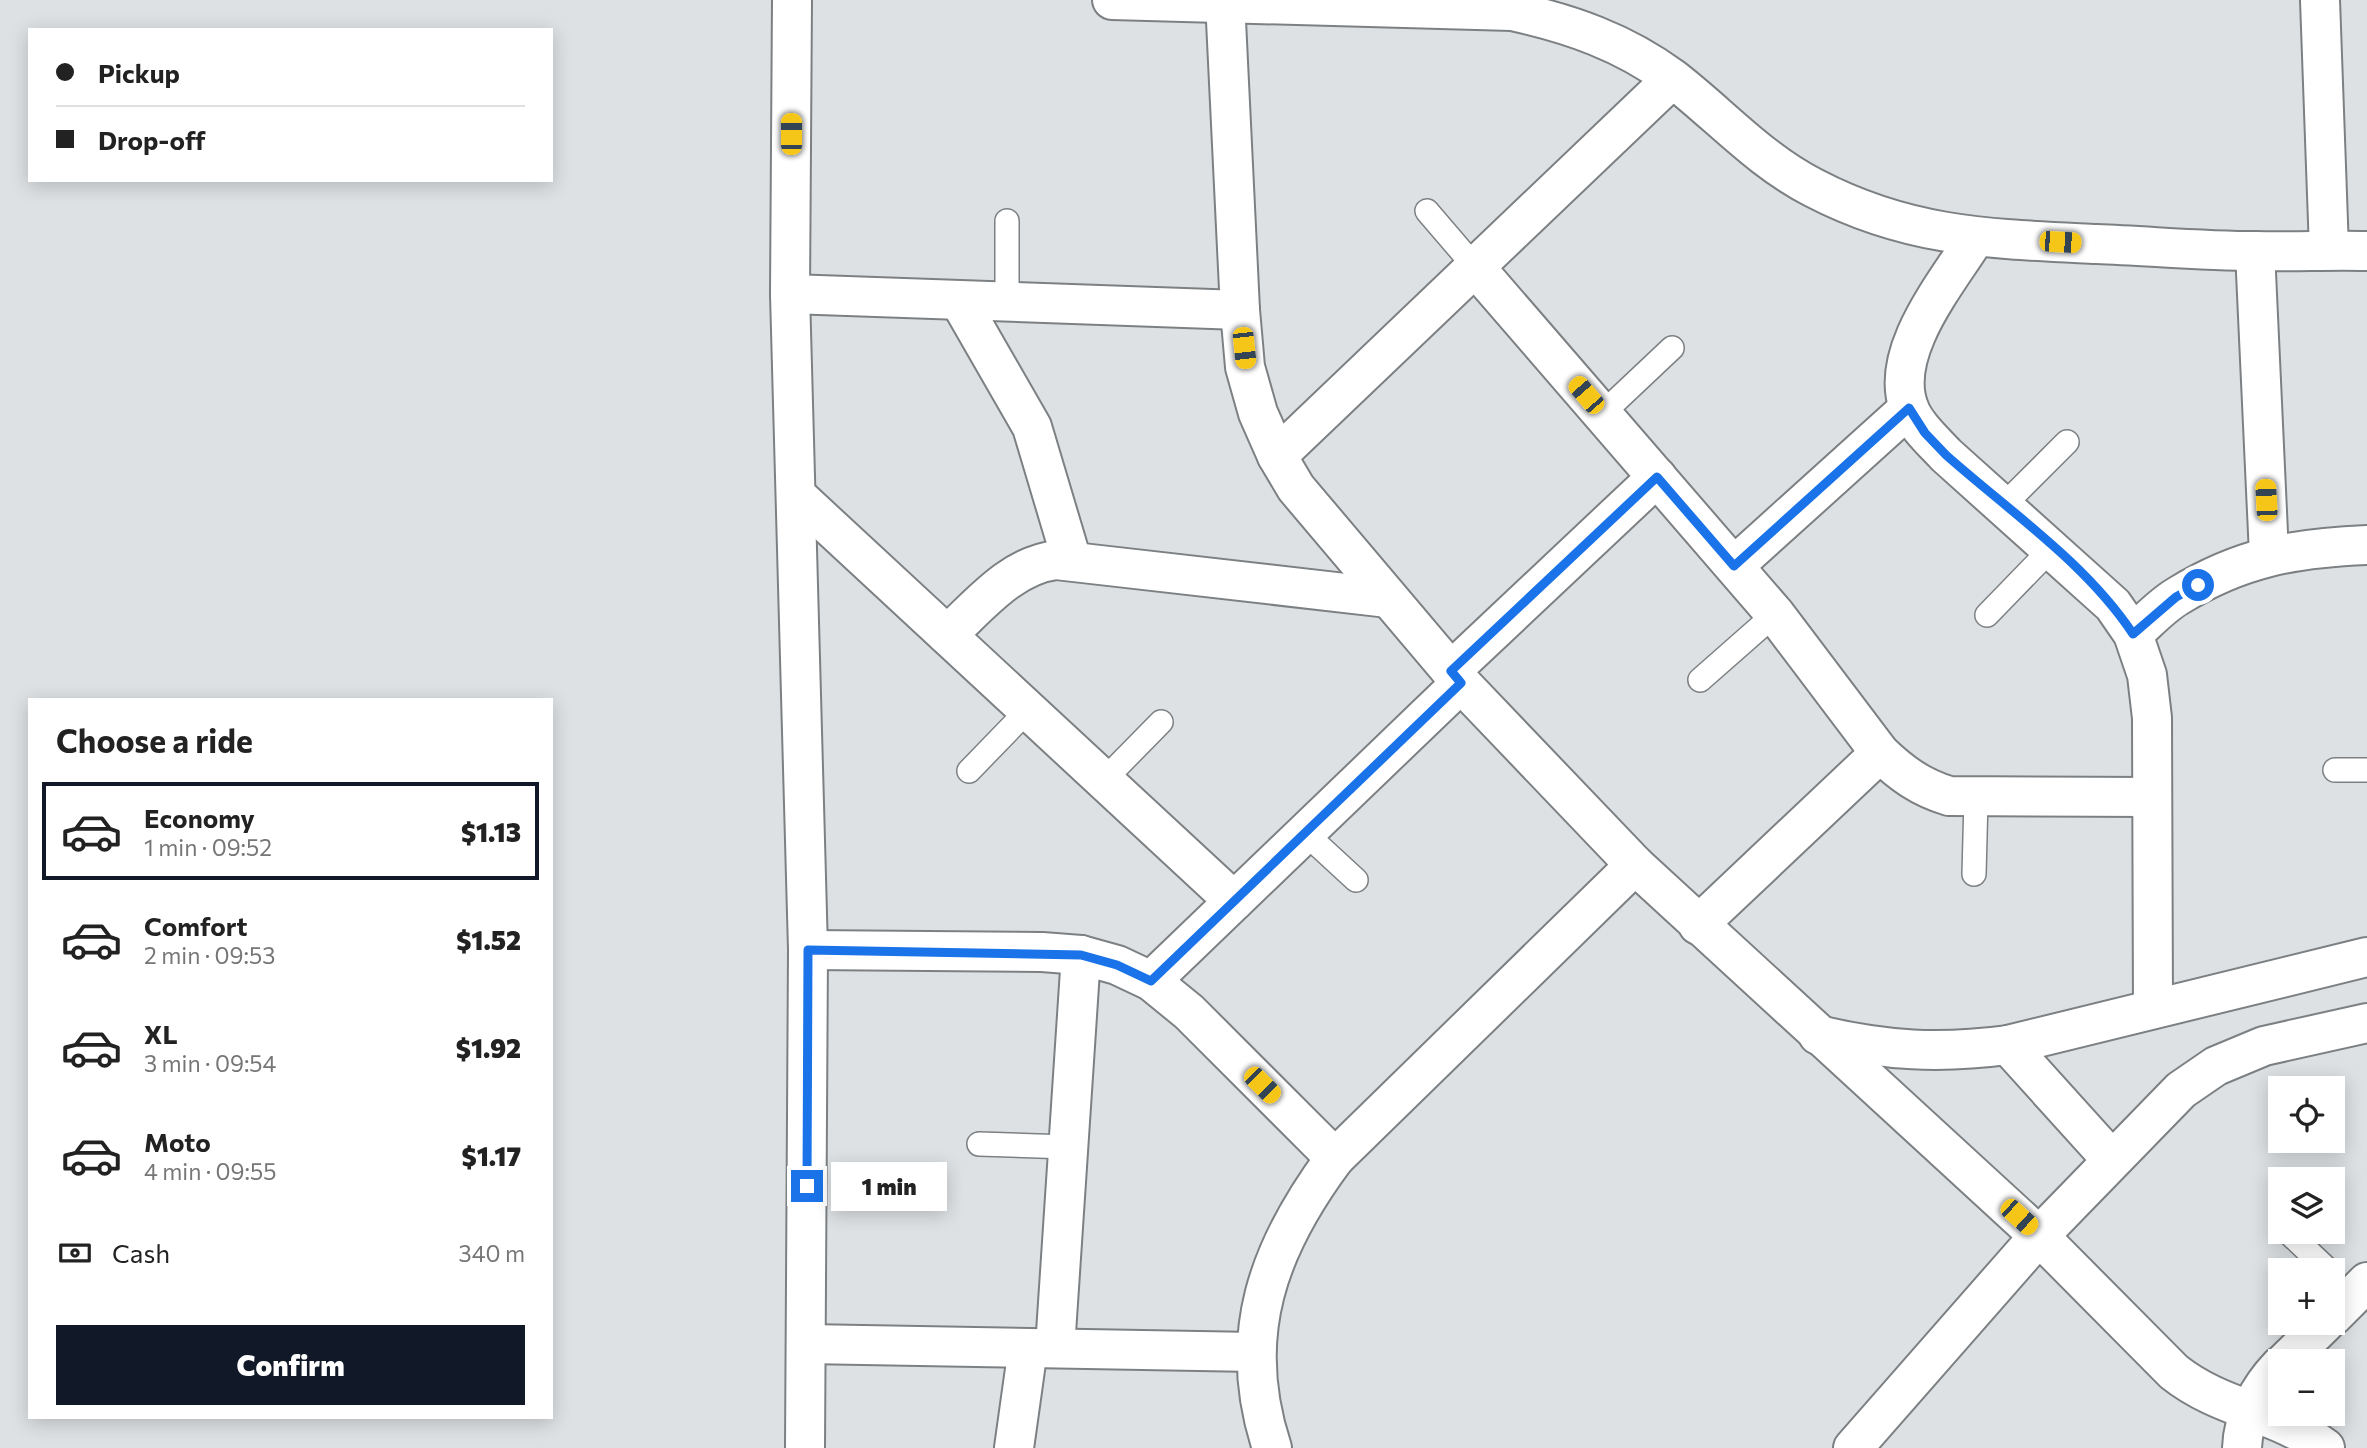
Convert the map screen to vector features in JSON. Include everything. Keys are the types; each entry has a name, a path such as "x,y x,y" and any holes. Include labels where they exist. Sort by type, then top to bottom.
{"street":[{"path":"792,0 790,294 808,950 805,1448"},
{"path":"1112,0 1582,12 1623,46 1672,79 1765,158 1812,188 1875,214 1919,228 1975,238 2255,251 2367,251"},
{"path":"2320,0 2329,250"},
{"path":"1225,1 1245,367 1258,413 1277,456 1304,498 1456,677 1635,866 2039,1236 2174,1372 2196,1390 2222,1402 2277,1419 2325,1448"},
{"path":"1277,456 1672,79"},
{"path":"1975,238 1917,330 1904,369 1909,408 1932,440 2113,604 2133,634 2147,675 2152,718 2153,1007"},
{"path":"2255,251 2269,555"},
{"path":"1475,267 1775,614 1880,753 1922,788 1949,796 1976,799 2152,797"},
{"path":"790,294 1240,310"},
{"path":"959,300 1032,427 1072,561"},
{"path":"1734,566 1909,408"},
{"path":"1151,981 1305,832 1657,477"},
{"path":"796,495 1234,901"},
{"path":"2133,634 2176,597 2220,574 2269,555 2367,545"},
{"path":"947,635 1024,568 1040,562 1072,561 1388,598"},
{"path":"1699,925 1880,753"},
{"path":"1272,1448 1261,1415 1255,1352 1262,1297 1279,1247 1304,1200 1335,1158 1635,866"},
{"path":"808,950 1081,955 1117,965 1151,981 1189,1012 1335,1158"},
{"path":"1014,1448 1042,1348 1068,1147 1081,955"},
{"path":"1818,1035 1912,1052 1961,1051 2008,1045 2153,1007 2367,957"},
{"path":"1862,1445 2039,1236 2111,1158 2181,1090 2216,1066 2264,1046 2362,1031"},
{"path":"2008,1045 2111,1158"},
{"path":"2298,1349 2313,1335"},
{"path":"806,1344 1255,1352"},
{"path":"2242,1448 2250,1411 2268,1381"}],"lane":[{"path":"1427,211 1475,267"},
{"path":"1007,221 1007,302"},
{"path":"1602,414 1672,348"},
{"path":"2004,505 2067,442"},
{"path":"1987,615 2052,548"},
{"path":"1700,680 1775,614"},
{"path":"969,771 1028,710"},
{"path":"1104,780 1161,722"},
{"path":"2335,770 2367,770"},
{"path":"1974,874 1976,799"},
{"path":"1305,832 1356,880"},
{"path":"979,1144 1068,1147"},
{"path":"2300,1244 2314,1258"}],"route":[{"path":"807,1186 808,950 1042,952 1081,955 1117,965 1151,981 1461,683 1451,671 1657,477 1734,566 1909,408 1925,433 1946,455 2113,604 2133,634 2176,597 2198,585"}]}
